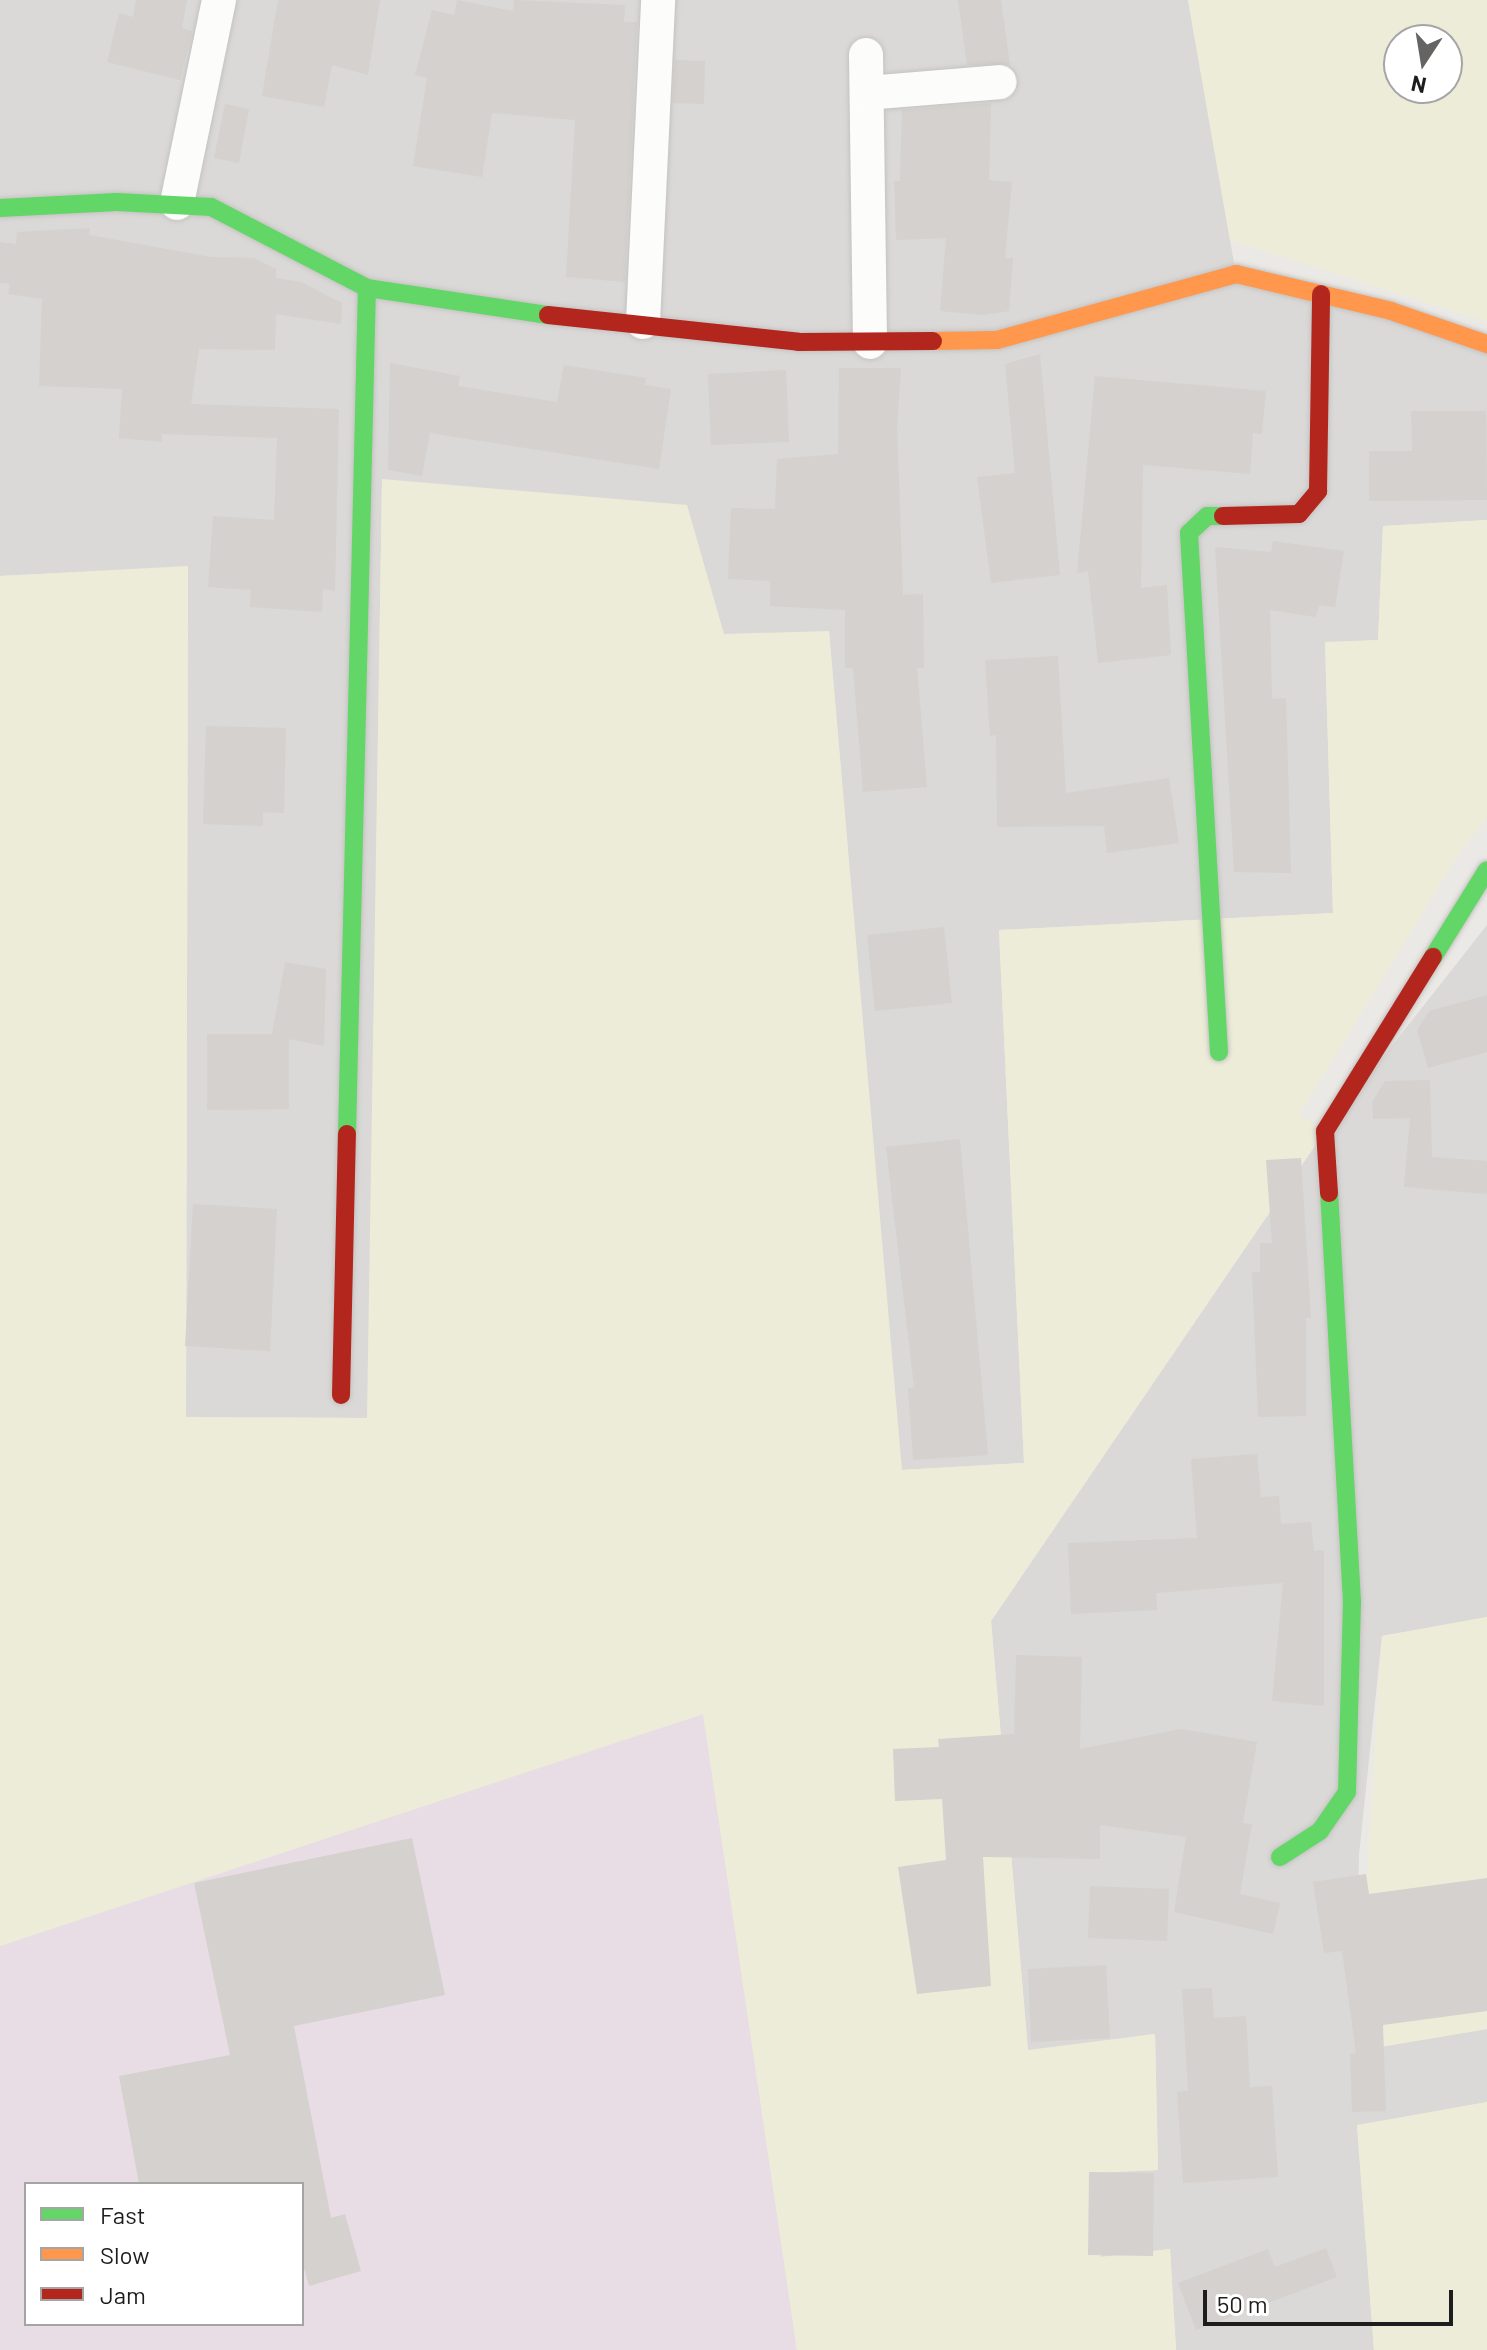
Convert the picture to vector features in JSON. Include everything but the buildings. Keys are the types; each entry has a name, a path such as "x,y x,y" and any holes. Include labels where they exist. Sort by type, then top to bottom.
{"street":[{"path":"177,203 219,0"},
{"path":"643,322 658,0"},
{"path":"866,55 870,342"},
{"path":"867,93 1000,82"},
{"path":"0,208 177,203 211,207 367,288 501,312 643,322 799,342 997,340 1236,274 1321,294 1487,344"},
{"path":"341,1395 367,288"},
{"path":"1219,1052 1189,533 1207,516 1299,514 1318,491 1321,294"},
{"path":"1280,1857 1320,1831 1347,1792 1352,1602 1325,1131 1487,870"}],"shaded area":[{"path":"0,0 1188,0 1236,274 1487,344 1487,520 1383,526 1378,640 1325,643 1333,913 999,930 1024,1463 901,1470 829,632 724,635 382,479 368,1418 186,1417 188,567 0,576"},
{"path":"1487,925 1487,1617 1382,1636 1359,1855 1356,2051 1487,2029 1487,2102 1357,2126 1374,2350 1176,2350 1170,2249 1101,2257 1099,2172 1158,2170 1155,2034 1028,2051 991,1621 1325,1131"},
{"path":"704,1714 797,2350 0,2350 0,1940"}],"green space":[{"path":"1188,0 1487,0 1487,322 1230,240"},
{"path":"382,479 687,505 724,634 829,631 902,1470 1024,1463 999,930 1333,913 1325,642 1378,640 1383,526 1487,520 1487,818 1458,855 1299,1115 1325,1131 991,1621 1028,2050 1155,2034 1158,2170 1099,2173 1101,2257 1170,2249 1176,2350 797,2350 703,1714 0,1946 0,576 188,566 186,1417 367,1418"},
{"path":"1487,1617 1487,2029 1356,2051 1382,1636"},
{"path":"1487,2102 1487,2350 1374,2350 1357,2125"}],"traffic: fast":[{"path":"0,208 117,202 211,207 367,288 548,315"},
{"path":"347,1134 367,288"},
{"path":"1219,1052 1189,533 1207,516 1223,516"},
{"path":"1433,957 1487,870"},
{"path":"1280,1857 1320,1831 1347,1792 1352,1602 1329,1193"}],"traffic: slow":[{"path":"933,341 997,340 1236,274 1391,311 1487,344"}],"traffic: jam":[{"path":"1223,516 1299,514 1318,491 1321,294"},
{"path":"548,315 799,342 933,341"},
{"path":"1329,1193 1325,1131 1433,957"},
{"path":"341,1395 347,1134"}]}
